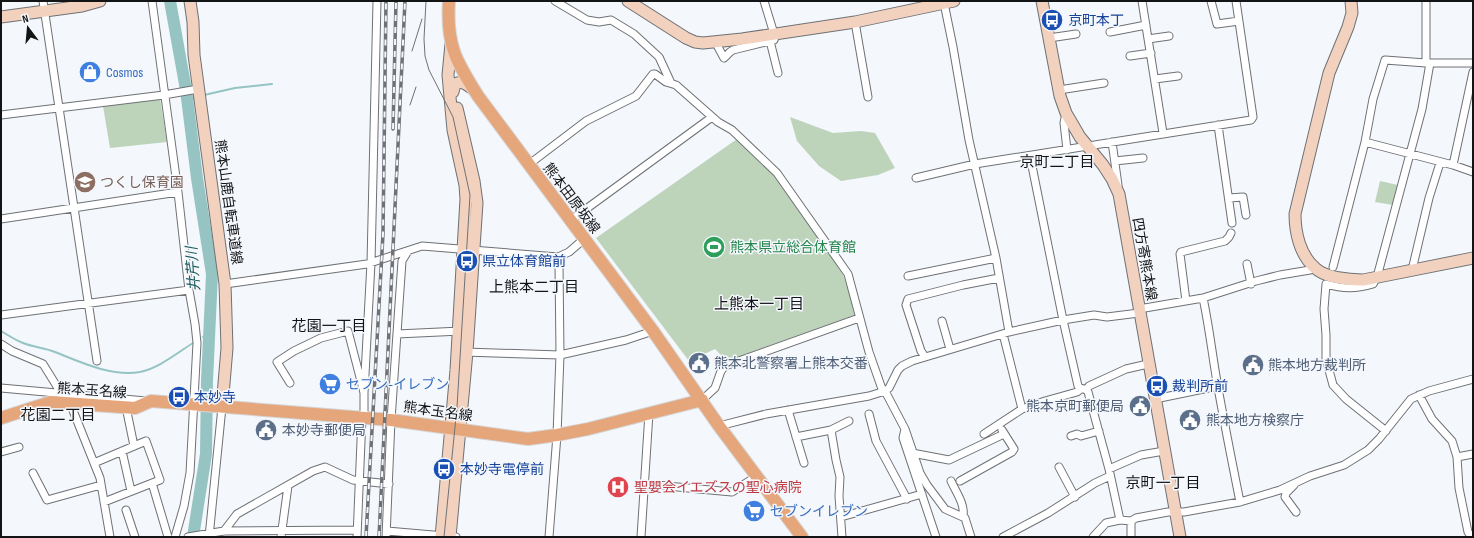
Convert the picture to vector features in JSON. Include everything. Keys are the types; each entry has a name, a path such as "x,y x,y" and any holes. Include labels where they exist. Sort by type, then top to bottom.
{"main road":[{"name":"熊本田原坂線","path":"451,4 452,44 458,64 528,165 571,220 702,400"},
{"name":"熊本玉名線","path":"1,418 51,402 135,408 151,401 363,417 528,439 557,435 702,400"},
{"path":"702,400 798,536"}],"street":[{"path":"1,17 44,6 82,6 100,1"},
{"path":"152,1 178,192 189,290 196,324 197,343 195,404 190,473 184,506 175,537"},
{"name":"熊本山鹿自転車道線","path":"190,1 199,94 225,284 227,348 220,406"},
{"path":"188,537 208,535 224,531 281,534 357,534 371,263 377,1"},
{"path":"555,1 587,20 600,22 611,20 625,27 659,57 671,83"},
{"path":"628,1 686,38 695,42 717,42 772,37 855,22 949,2 953,47 969,140 996,258 1006,333 1022,410"},
{"path":"764,1 778,73"},
{"name":"四方寄熊本線","path":"1042,1 1059,90 1066,113 1074,129 1103,165 1119,194 1148,364 1180,537"},
{"path":"1142,1 1162,133"},
{"path":"1211,1 1217,24 1239,21"},
{"path":"916,178 975,164 1251,120 1253,117 1236,1"},
{"path":"1351,1 1352,13 1348,27 1329,73 1295,214 1295,225 1300,246 1315,268 1326,274 1350,280 1363,280 1473,258"},
{"path":"1386,431 1339,392 1333,385 1326,359 1324,309 1326,284 1346,288 1361,288 1373,284 1377,277 1422,109 1428,63 1426,1"},
{"path":"44,6 97,361"},
{"path":"855,22 868,97"},
{"path":"1110,32 1146,25"},
{"path":"1050,38 1076,34"},
{"path":"1148,39 1169,36"},
{"path":"717,42 724,58 733,50 772,37"},
{"path":"452,44 448,75 454,138 466,192 469,249"},
{"path":"1130,56 1151,53"},
{"path":"1333,267 1365,142 1373,100 1385,60 1428,63 1473,63"},
{"path":"1453,165 1473,72"},
{"path":"528,165 586,121 636,96 653,74 666,82 671,83 688,95 712,117 736,134 776,173 846,270 869,352 882,389 885,391 905,429 920,473 942,506 945,509 963,516"},
{"path":"446,536 464,331 469,249 477,203 476,188 448,75"},
{"path":"1155,79 1178,76"},
{"path":"453,92 455,84 460,82 474,89"},
{"path":"1059,90 1104,82"},
{"path":"1,115 164,95 199,94"},
{"path":"1066,113 1064,123 1067,150"},
{"path":"571,220 712,117"},
{"path":"1218,125 1232,223"},
{"path":"1112,142 1119,194"},
{"path":"1365,142 1453,165 1473,172"},
{"path":"1030,156 1063,320 1078,386 1088,392 1109,469 1120,520"},
{"path":"1115,161 1143,158"},
{"path":"1412,270 1428,198 1440,162"},
{"path":"1,219 178,192"},
{"path":"1229,198 1243,197 1244,212"},
{"path":"1186,301 1181,252 1225,241 1229,237 1230,233"},
{"path":"225,284 371,263 422,246 558,257 569,252 584,239"},
{"path":"408,251 402,261 391,420 387,534 456,537"},
{"path":"549,537 557,435 560,355 558,257"},
{"path":"908,276 996,258"},
{"path":"1247,264 1251,284"},
{"path":"719,426 766,414 869,396 885,391 892,384 898,370 902,366 912,361 1006,333 1063,320 1094,315 1107,317 1203,298 1280,275 1315,268"},
{"path":"925,357 921,351 906,305 908,299 956,286 999,278"},
{"path":"1,315 189,290"},
{"path":"1203,298 1240,502"},
{"path":"702,400 715,388 721,371 725,366 859,318"},
{"path":"942,321 950,349"},
{"path":"290,383 277,362 294,351 321,338 348,331 364,394"},
{"path":"397,334 464,331"},
{"path":"462,352 560,355 626,340 653,331"},
{"path":"1,344 12,351 43,364 61,393"},
{"path":"984,434 1022,410 1045,401 1083,390 1126,369 1148,364"},
{"path":"1093,537 1106,523 1120,520 1131,521 1136,518 1168,512 1184,512 1240,502 1280,490 1310,476 1344,464 1368,450 1386,431 1407,402 1429,391 1473,379"},
{"path":"1155,399 1218,386"},
{"path":"1,388 151,401"},
{"path":"1419,395 1432,419 1452,441 1457,458 1459,488 1468,532 1472,537"},
{"path":"72,403 74,414 94,462 101,485 110,537"},
{"path":"208,535 220,406"},
{"path":"126,407 134,446"},
{"path":"788,410 804,463"},
{"path":"641,537 649,413"},
{"path":"869,414 876,441 907,499"},
{"path":"796,437 831,430 849,421"},
{"path":"960,481 1012,452 1014,449 999,425"},
{"path":"905,429 902,438 936,537"},
{"path":"831,430 840,477 839,496 842,537"},
{"path":"1071,436 1077,434 1082,436 1099,431"},
{"path":"912,453 949,460 1004,434"},
{"path":"94,462 146,441 160,480 104,502"},
{"path":"1,452 19,447"},
{"path":"122,451 130,491"},
{"path":"1109,469 1141,455 1164,451"},
{"path":"1457,458 1473,454"},
{"path":"224,531 237,514 313,471 325,467 360,482 389,484"},
{"path":"1059,467 1075,497"},
{"path":"33,473 47,500 101,485"},
{"path":"645,484 732,492 757,476"},
{"path":"1003,537 1033,522 1075,497 1095,483 1110,476"},
{"path":"951,481 960,500 964,513 963,516 971,537"},
{"path":"152,483 168,537"},
{"path":"1293,483 1294,485 1285,497 1296,512"},
{"path":"281,534 288,486"},
{"path":"841,517 922,494"},
{"path":"126,510 135,537"},
{"path":"1131,521 1131,537"}],"green space":[{"path":"160,98 167,142 110,148 103,106"},
{"path":"790,117 833,133 861,131 875,133 895,168 878,175 841,181 819,166 797,141"},
{"name":"熊本県立総合体育館","path":"737,139 775,176 831,256 843,275 850,294 854,313 856,312 854,315 727,361 715,349 689,361 596,238"},
{"path":"1380,181 1398,185 1393,205 1375,202"}],"waterway":[{"name":"井芹川","path":"170,1 186,90 197,178 212,274 207,381 206,454 193,537"},
{"path":"204,95 235,88 272,84"},
{"path":"187,101 196,98"},
{"path":"1,331 27,344 51,351 96,368 107,371 129,373 140,372 154,367 168,360 193,343"},
{"name":"井芹川","path":"203,337 210,332"}],"tram line":[{"path":"426,1 424,39 425,56 429,70 453,117 470,195 457,407 444,537"},
{"path":"412,51 422,19"},
{"path":"410,105 416,87"}],"railway":[{"path":"366,537 383,234 386,1"},
{"path":"393,129 396,1"},
{"path":"379,537 405,1"}],"place":[{"name":"京町本丁","path":"1052,20"},
{"name":"Cosmos","path":"90,72"},
{"name":"つくし保育園","path":"85,182"},
{"name":"熊本県立総合体育館","path":"714,247"},
{"name":"県立体育館前","path":"467,261"},
{"name":"熊本北警察署上熊本交番","path":"699,363"},
{"name":"熊本地方裁判所","path":"1253,365"},
{"name":"セブン-イレブン","path":"330,384"},
{"name":"裁判所前","path":"1157,386"},
{"name":"本妙寺","path":"179,397"},
{"name":"熊本京町郵便局","path":"1140,406"},
{"name":"熊本地方検察庁","path":"1190,420"},
{"name":"本妙寺郵便局","path":"266,430"},
{"name":"本妙寺電停前","path":"444,469"},
{"name":"聖嬰会イエズスの聖心病院","path":"618,487"},
{"name":"セブンイレブン","path":"754,511"}],"district":[{"name":"京町二丁目","path":"1057,162"},
{"name":"上熊本二丁目","path":"534,287"},
{"name":"上熊本一丁目","path":"759,304"},
{"name":"花園一丁目","path":"329,326"},
{"name":"花園二丁目","path":"58,415"},
{"name":"京町一丁目","path":"1163,483"}]}
